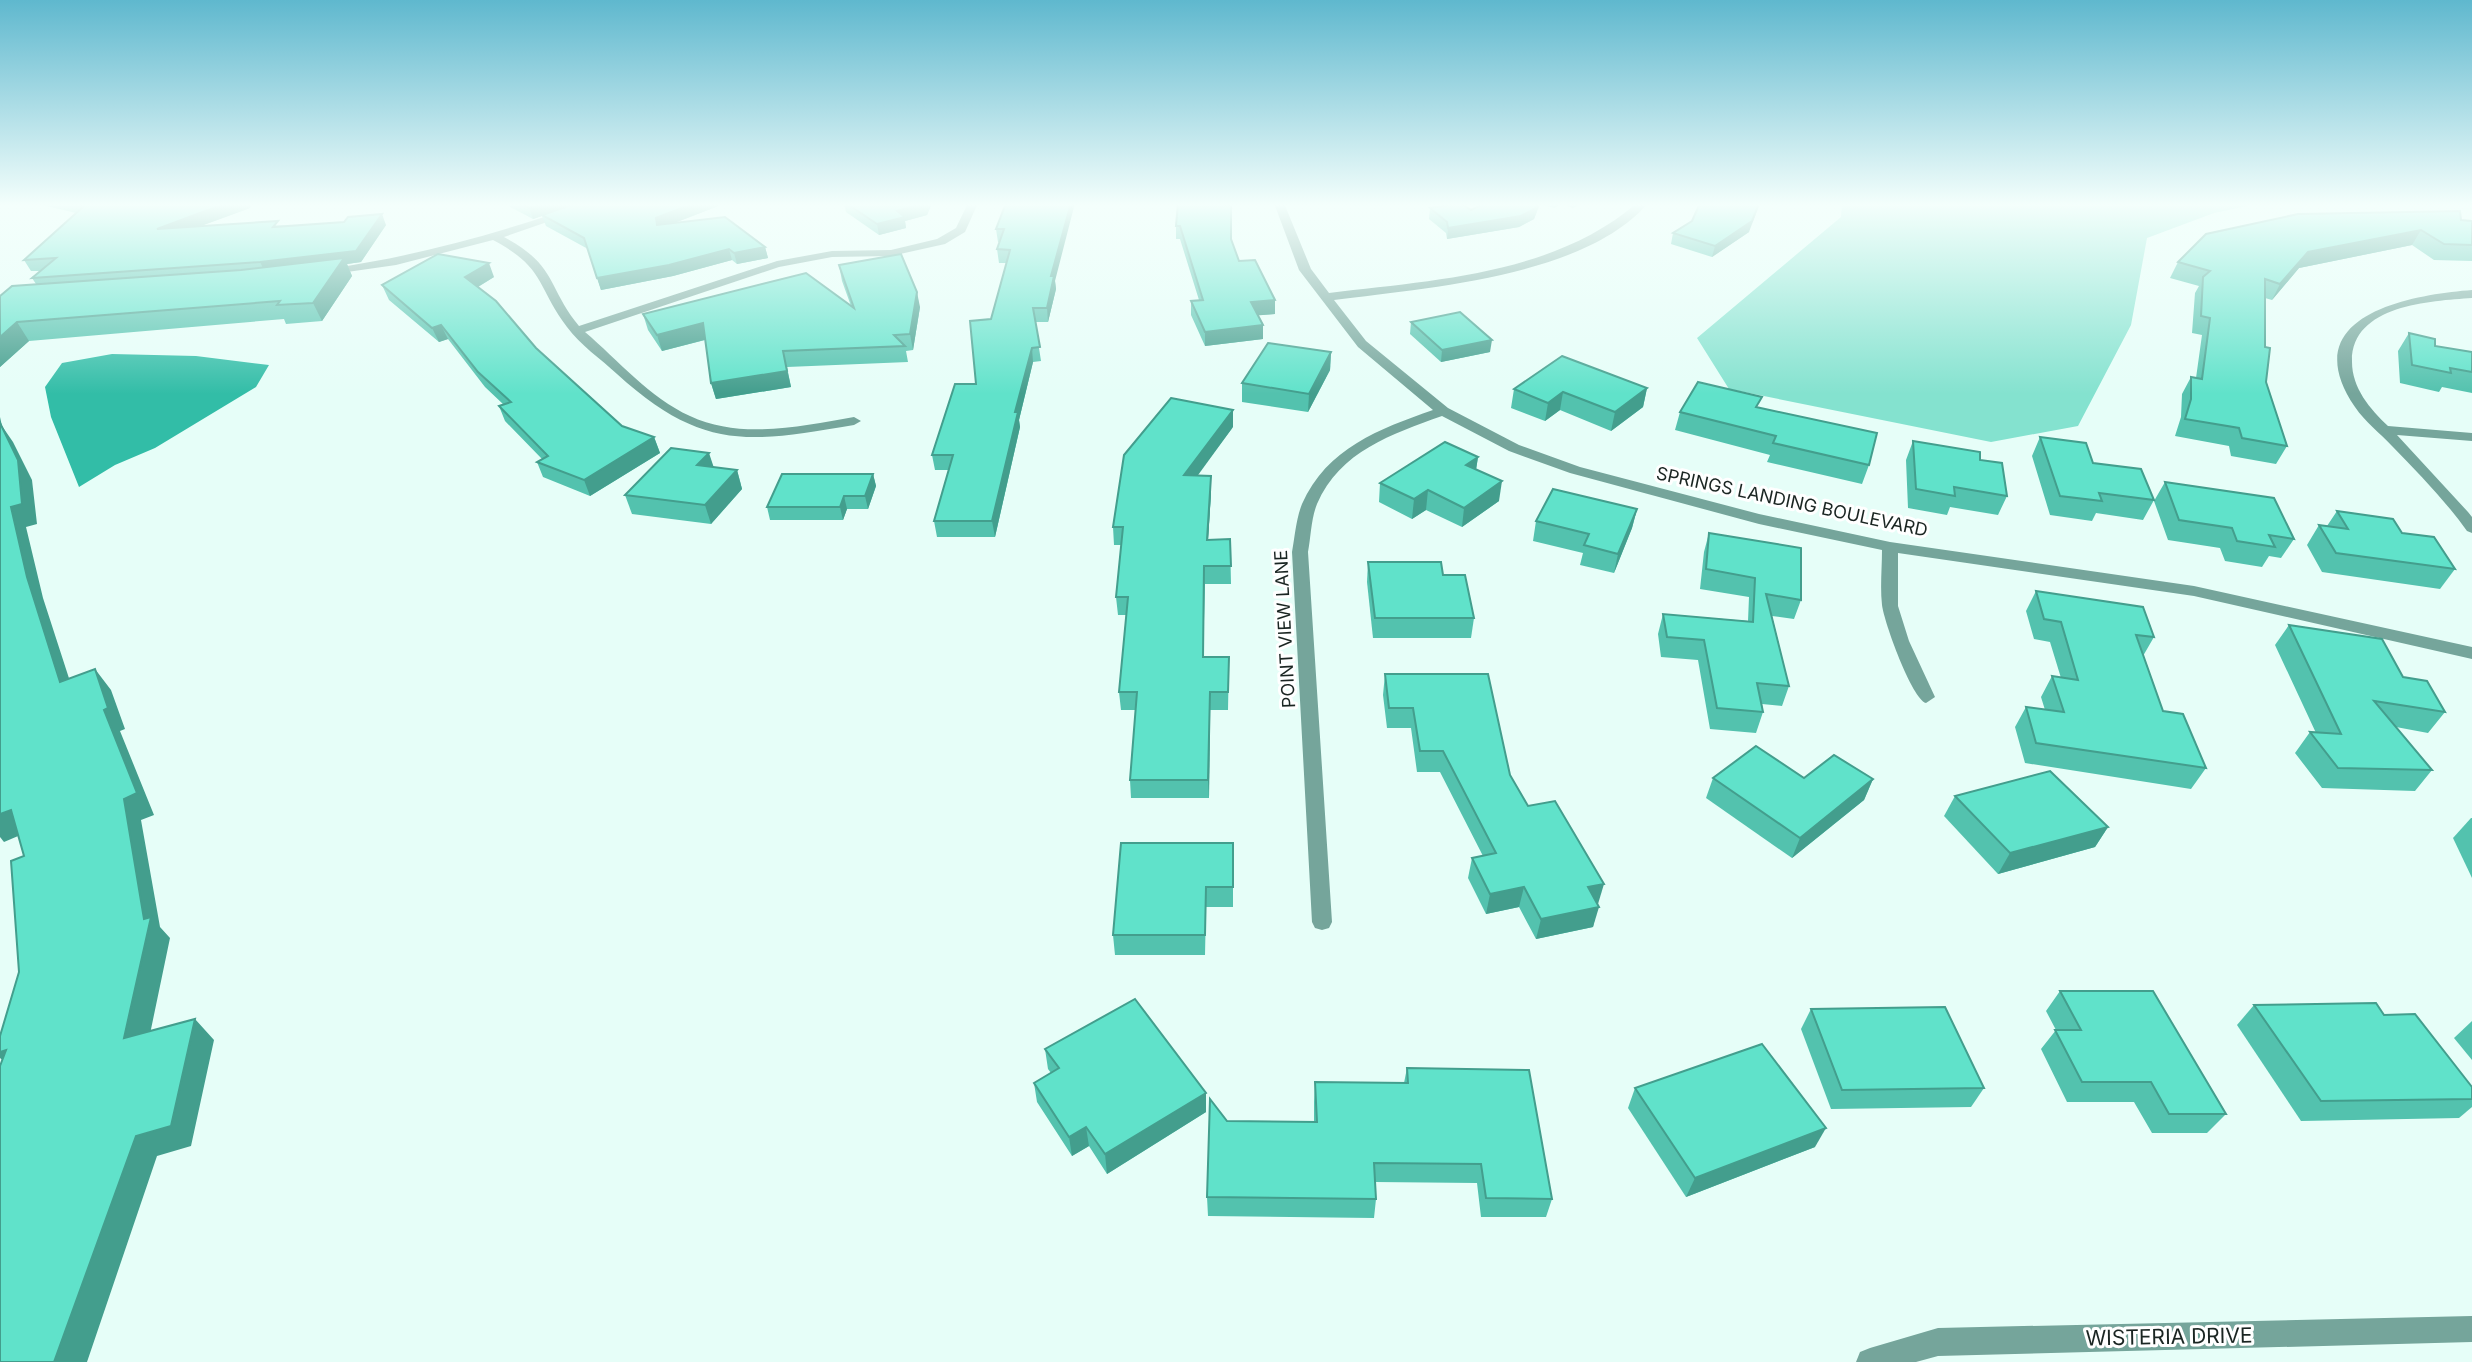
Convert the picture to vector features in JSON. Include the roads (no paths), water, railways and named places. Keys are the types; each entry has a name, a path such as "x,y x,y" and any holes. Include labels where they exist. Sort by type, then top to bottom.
{"street":[{"path":"313,274 360,267"},
{"path":"537,267 563,317 576,331 683,418 725,432 773,434 854,421"},
{"path":"576,331 769,267"},
{"name":"SPRINGS LANDING BOULEVARD","path":"1304,267 1362,344 1443,411 1514,448 1575,470 1734,513 1890,547 2194,591 2472,653"},
{"path":"1326,297 1512,267"},
{"path":"2472,294 2443,296 2374,313 2355,327 2344,345 2349,383 2359,403 2472,528"},
{"name":"POINT VIEW LANE","path":"1322,922 1300,552 1308,507 1324,475 1351,451 1376,435 1443,411"},
{"path":"2384,430 2472,437"},
{"path":"1890,547 1890,606 1901,641 1927,697"},
{"name":"WISTERIA DRIVE","path":"1870,1362 1938,1342 2472,1329"}]}
